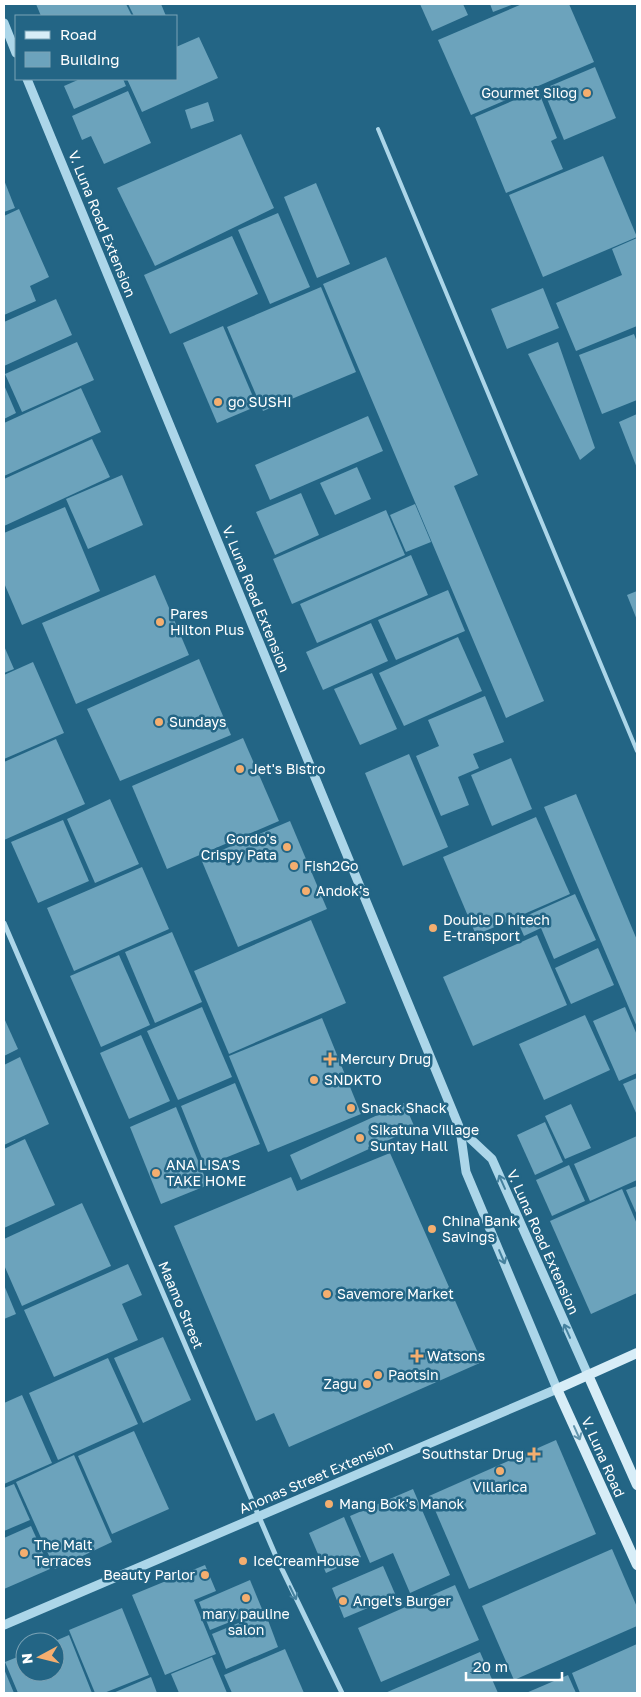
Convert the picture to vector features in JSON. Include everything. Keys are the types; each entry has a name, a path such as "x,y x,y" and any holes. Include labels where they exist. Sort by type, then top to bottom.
{"main road":[{"name":"Anonas Street Extension","path":"557,1389 637,1353"},
{"name":"V. Luna Road","path":"588,1375 637,1484"},
{"name":"V. Luna Road","path":"557,1389 637,1564"}],"street":[{"path":"4,23 15,50"},
{"name":"V. Luna Road Extension","path":"27,80 460,1129 466,1172 557,1389"},
{"name":"Maamo Street","path":"4,923 278,1561 342,1693"},
{"name":"V. Luna Road Extension","path":"460,1129 492,1159 588,1375"},
{"name":"Anonas Street Extension","path":"4,1625 557,1389"}],"lane":[{"path":"378,129 637,751"}],"building":[{"path":"36,4 126,4 132,15 41,15"},
{"path":"128,4 161,4 166,15 134,15"},
{"path":"420,4 463,4 468,15 432,31"},
{"path":"490,4 514,4 493,12"},
{"path":"522,4 569,4 594,62 471,115 438,40"},
{"path":"199,37 218,78 142,112 127,80 178,80 178,46"},
{"path":"595,67 616,118 564,140 543,89"},
{"path":"78,80 123,80 126,86 74,109 64,86"},
{"path":"538,90 557,138 551,141 563,169 506,193 475,117"},
{"path":"128,91 151,143 104,164 91,136 82,140 72,116"},
{"path":"208,102 214,121 191,129 185,110"},
{"path":"241,134 274,208 155,266 117,188"},
{"path":"603,156 637,237 543,277 509,195"},
{"path":"4,180 15,208 4,212"},
{"path":"316,183 350,264 317,278 284,197"},
{"path":"19,209 49,277 30,286 36,301 4,315 4,216"},
{"path":"278,213 310,287 270,304 238,230"},
{"path":"232,236 258,294 170,334 144,275"},
{"path":"637,238 637,326 576,351 556,303 622,275 612,249"},
{"path":"386,257 478,475 454,486 544,701 506,718 323,284"},
{"path":"321,287 356,372 263,411 227,327"},
{"path":"543,288 559,328 507,349 491,309"},
{"path":"56,299 72,335 4,366 4,322"},
{"path":"223,326 257,406 217,423 183,343"},
{"path":"634,334 637,342 637,400 602,414 579,355"},
{"path":"77,342 94,380 22,412 5,374"},
{"path":"558,342 595,448 580,460 528,354"},
{"path":"4,385 16,413 4,419"},
{"path":"81,388 101,432 4,476 4,423"},
{"path":"637,414 637,468 619,422"},
{"path":"368,416 383,451 270,500 255,465"},
{"path":"92,439 110,477 4,526 4,479"},
{"path":"357,467 371,499 335,515 320,483"},
{"path":"122,475 143,525 88,549 66,499"},
{"path":"301,493 319,535 275,555 256,512"},
{"path":"415,504 431,542 406,552 390,515"},
{"path":"65,507 100,591 22,625 4,583 4,533"},
{"path":"386,510 405,555 292,604 273,559"},
{"path":"411,555 428,595 317,643 300,604"},
{"path":"155,575 189,655 76,704 42,623"},
{"path":"448,590 465,631 396,660 378,620"},
{"path":"637,591 637,620 627,595"},
{"path":"371,623 388,661 323,690 306,652"},
{"path":"458,637 482,691 404,726 379,673"},
{"path":"4,646 14,669 4,673"},
{"name":"Sundays","path":"199,659 231,735 120,781 87,709"},
{"path":"33,662 64,733 4,759 4,675"},
{"path":"372,673 397,729 360,745 334,689"},
{"path":"485,696 504,742 473,754 479,768 458,777 469,805 441,816 416,756 439,746 428,720"},
{"path":"243,738 279,821 167,869 132,786"},
{"path":"56,739 85,804 4,840 4,762"},
{"path":"409,754 448,847 403,866 365,773"},
{"path":"511,758 532,809 492,826 471,775"},
{"path":"576,794 637,940 637,1027 544,807"},
{"path":"110,799 139,864 95,883 67,819"},
{"path":"536,817 570,894 476,935 443,857"},
{"path":"63,820 89,881 38,903 11,842"},
{"path":"290,821 327,909 238,947 201,859"},
{"path":"142,867 169,929 74,971 47,908"},
{"path":"575,894 596,940 554,959 541,928 524,936 517,920"},
{"path":"311,920 346,1003 229,1054 194,971"},
{"path":"172,932 202,1002 155,1023 125,952"},
{"path":"537,935 567,1005 473,1046 443,977"},
{"path":"598,948 614,985 571,1004 555,968"},
{"path":"119,955 150,1025 101,1047 70,976"},
{"path":"202,1007 232,1077 178,1100 147,1031"},
{"path":"625,1007 637,1035 637,1073 619,1081 593,1021"},
{"path":"585,1015 610,1070 544,1100 519,1044"},
{"path":"4,1018 18,1049 4,1056"},
{"path":"322,1018 361,1114 268,1152 229,1056"},
{"path":"141,1035 170,1101 129,1119 100,1053"},
{"path":"20,1057 49,1124 4,1145 4,1065"},
{"path":"637,1078 637,1115 623,1084"},
{"path":"235,1083 260,1144 205,1166 181,1106"},
{"name":"Sikatuna Village Suntay Hall","path":"404,1103 415,1128 301,1180 290,1155"},
{"path":"571,1104 591,1148 565,1159 545,1116"},
{"path":"176,1107 208,1185 161,1204 130,1127"},
{"path":"545,1122 563,1162 535,1175 517,1135"},
{"path":"637,1136 637,1180 590,1201 574,1164"},
{"path":"25,1139 55,1205 4,1228 4,1149"},
{"name":"Savemore Market","path":"390,1153 482,1362 289,1447 274,1413 256,1421 174,1226 291,1177 297,1191"},
{"path":"569,1165 585,1201 552,1216 536,1180"},
{"path":"637,1186 637,1215 626,1190"},
{"path":"622,1189 637,1224 637,1293 591,1314 550,1221"},
{"path":"82,1203 111,1266 22,1306 4,1265 4,1239"},
{"path":"128,1264 142,1295 122,1304 138,1340 54,1377 24,1310"},
{"path":"4,1285 16,1314 4,1319"},
{"path":"163,1337 191,1400 143,1423 114,1358"},
{"path":"108,1358 138,1424 58,1460 29,1393"},
{"path":"22,1395 52,1463 4,1484 4,1403"},
{"path":"134,1431 169,1509 112,1534 78,1456"},
{"path":"556,1440 596,1534 469,1589 429,1496"},
{"path":"74,1455 112,1542 55,1569 16,1482"},
{"path":"14,1484 30,1520 4,1531 4,1488"},
{"path":"413,1489 450,1575 410,1593 393,1553 370,1563 350,1516"},
{"path":"344,1517 361,1557 326,1573 309,1533"},
{"name":"The Malt Terraces","path":"31,1526 50,1569 4,1589 4,1538"},
{"path":"612,1549 637,1607 637,1626 514,1680 482,1606"},
{"path":"205,1565 216,1591 194,1600 216,1654 165,1675 132,1595"},
{"path":"383,1566 396,1596 344,1618 332,1588"},
{"path":"250,1580 262,1609 210,1630 199,1602"},
{"path":"455,1585 479,1640 381,1682 358,1628"},
{"path":"122,1608 149,1675 104,1693 95,1693 69,1630"},
{"path":"265,1612 278,1647 226,1669 212,1634"},
{"path":"69,1635 92,1693 18,1693 5,1662 15,1658 15,1682 65,1682 65,1637"},
{"path":"637,1644 637,1693 580,1693 572,1673"},
{"path":"285,1649 304,1693 232,1693 224,1675"},
{"path":"480,1652 498,1693 385,1693"},
{"path":"212,1657 227,1693 179,1693 171,1674"},
{"path":"4,1669 14,1693 4,1693"},
{"path":"568,1675 576,1693 526,1693"},
{"path":"151,1677 157,1693 113,1693"}],"place":[{"name":"Gourmet Silog","path":"587,93"},
{"name":"go SUSHI","path":"218,402"},
{"name":"Pares Hilton Plus","path":"160,622"},
{"name":"Sundays","path":"159,722"},
{"name":"Jet's Bistro","path":"240,769"},
{"name":"Gordo's Crispy Pata","path":"287,847"},
{"name":"Fish2Go","path":"294,866"},
{"name":"Andok's","path":"306,891"},
{"name":"Double D hitech E-transport","path":"433,928"},
{"name":"Mercury Drug","path":"330,1059"},
{"name":"SNDKTO","path":"314,1080"},
{"name":"Snack Shack","path":"351,1108"},
{"name":"Sikatuna Village Suntay Hall","path":"360,1138"},
{"name":"ANA LISA'S TAKE HOME","path":"156,1173"},
{"name":"China Bank Savings","path":"432,1229"},
{"name":"Savemore Market","path":"327,1294"},
{"name":"Watsons","path":"417,1356"},
{"name":"Paotsin","path":"378,1375"},
{"name":"Zagu","path":"367,1384"},
{"name":"Southstar Drug","path":"534,1454"},
{"name":"Villarica","path":"500,1471"},
{"name":"Mang Bok's Manok","path":"329,1504"},
{"name":"The Malt Terraces","path":"24,1553"},
{"name":"IceCreamHouse","path":"243,1561"},
{"name":"Beauty Parlor","path":"205,1575"},
{"name":"mary pauline salon","path":"246,1598"},
{"name":"Angel's Burger","path":"343,1601"}]}
